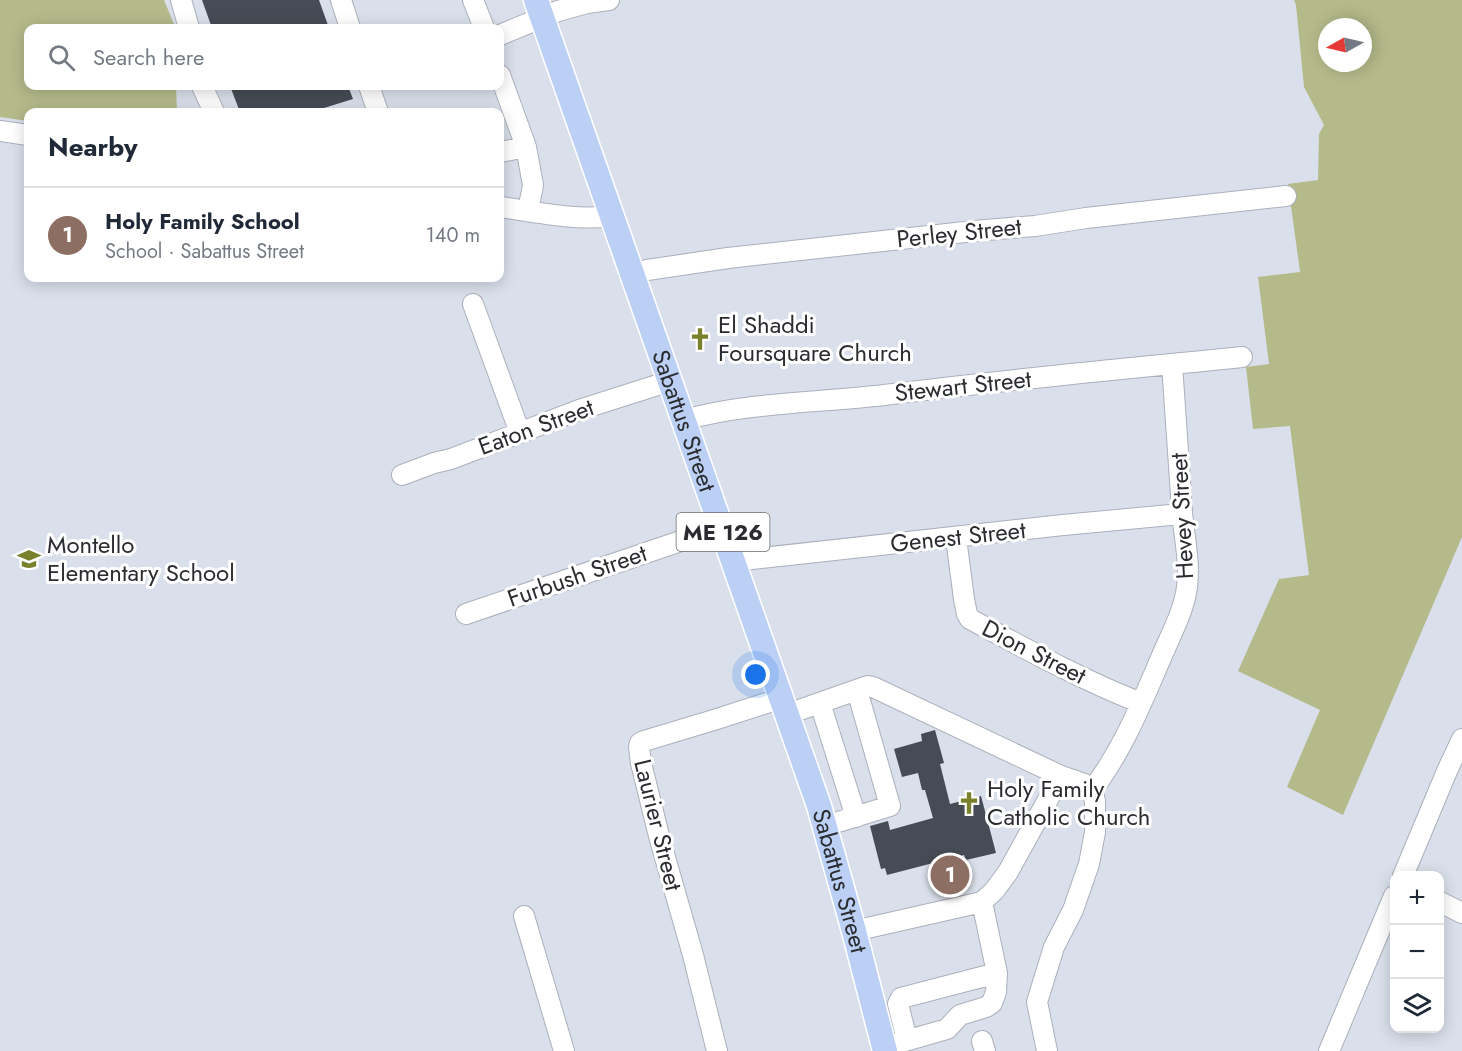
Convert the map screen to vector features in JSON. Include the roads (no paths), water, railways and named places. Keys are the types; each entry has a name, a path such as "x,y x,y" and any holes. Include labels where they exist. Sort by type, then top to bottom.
{"main road":[{"name":"Sabattus Street","path":"539,9 785,706 825,826 885,1049"}],"street":[{"path":"181,0 188,24"},
{"path":"341,0 349,24"},
{"path":"473,0 482,24"},
{"path":"504,32 539,9 558,11 609,0"},
{"path":"504,86 526,147 534,185 528,211"},
{"path":"204,90 212,108"},
{"path":"370,90 374,108"},
{"path":"0,131 24,134"},
{"path":"504,151 526,147"},
{"name":"Perley Street","path":"633,276 647,270 728,258 1035,226 1086,218 1286,196"},
{"path":"504,208 581,218 612,216"},
{"path":"473,304 520,433"},
{"name":"Stewart Street","path":"684,420 737,410 822,400 1242,357"},
{"name":"Hevey Street","path":"1092,790 1112,762 1141,703 1180,615 1187,586 1188,566 1181,514 1172,364"},
{"name":"Eaton Street","path":"402,475 579,410 670,381"},
{"name":"Genest Street","path":"734,561 1181,514"},
{"name":"Furbush Street","path":"466,614 722,527"},
{"name":"Dion Street","path":"956,538 964,599 970,619 1059,666 1141,703"},
{"path":"785,706 820,703 868,686 873,687 1061,777 1084,784 1092,790 1095,801 1095,832 1089,864 1073,910 1054,948 1037,1002 1047,1051"},
{"path":"825,826 890,806 857,690"},
{"path":"820,703 856,817"},
{"name":"Laurier Street","path":"717,1051 693,955 660,840 639,747 644,741 717,719 785,706"},
{"path":"1405,871 1462,740"},
{"path":"854,931 982,902 994,891 1008,872 1061,777"},
{"path":"885,1049 916,1043 948,1029 960,1016 992,1003 996,992 997,974 982,902"},
{"path":"1444,904 1462,913"},
{"path":"1329,1051 1390,908"},
{"path":"524,916 564,1051"},
{"path":"916,1043 898,1004 901,998 997,974"}],"place":[{"name":"El Shaddi Foursquare Church","path":"700,339"},
{"name":"Montello Elementary School","path":"29,559"},
{"name":"Holy Family Catholic Church","path":"969,803"},
{"name":"Holy Family School","path":"950,875"}]}
